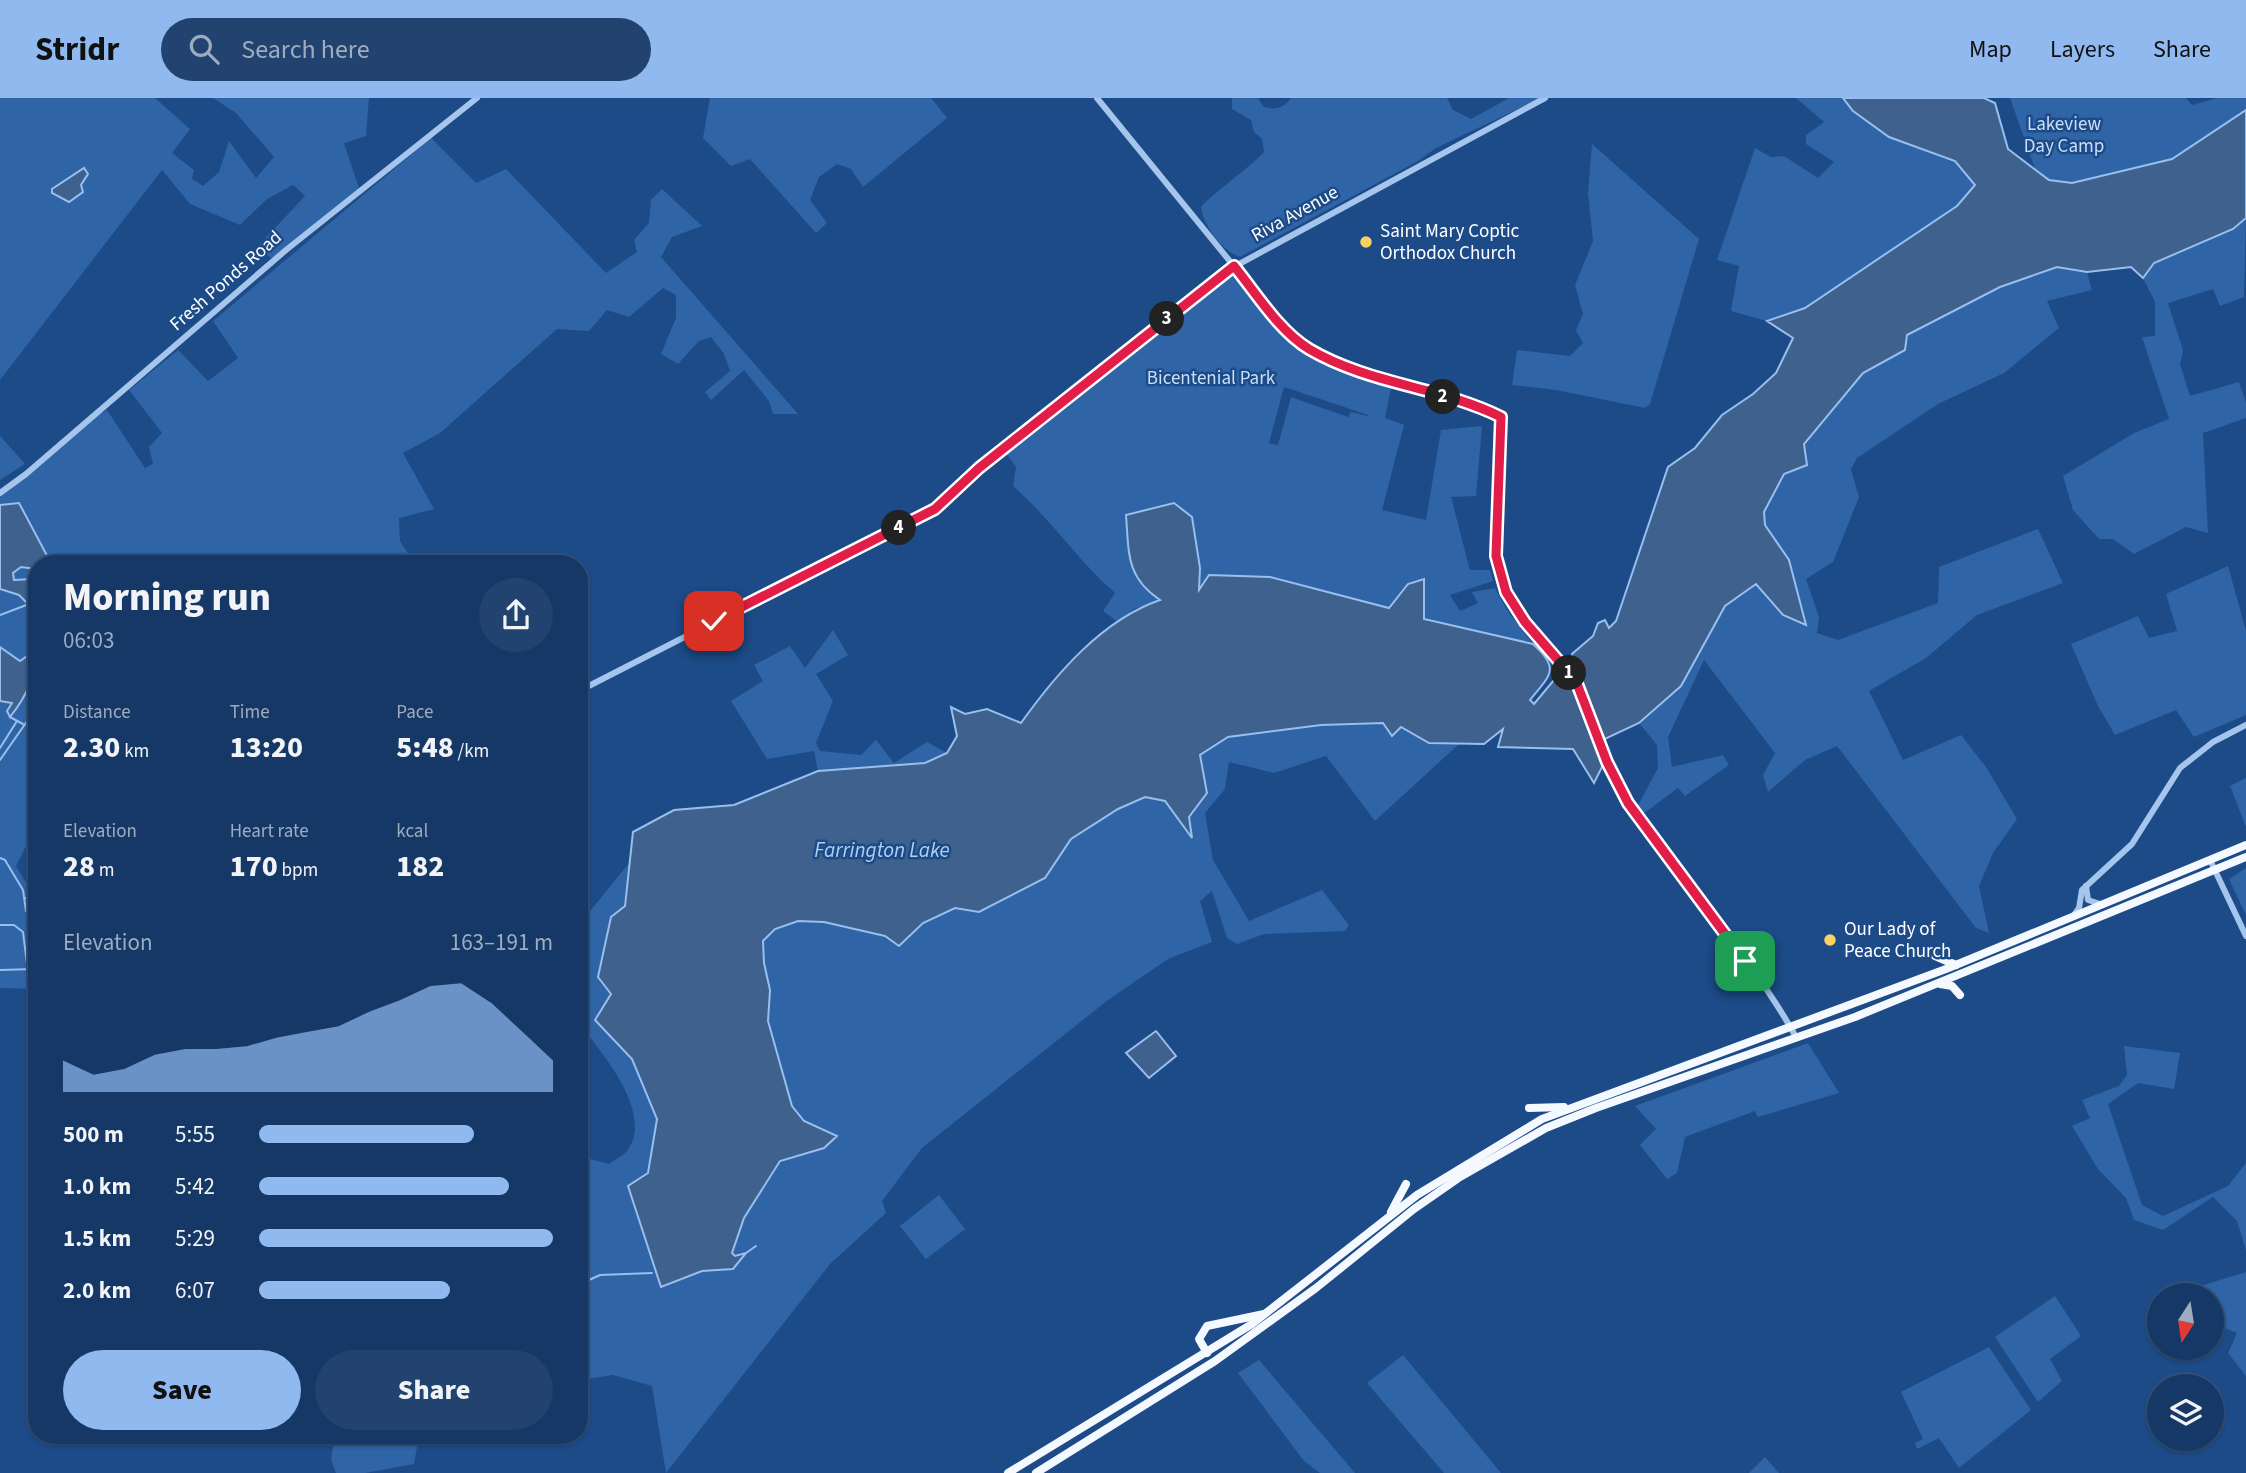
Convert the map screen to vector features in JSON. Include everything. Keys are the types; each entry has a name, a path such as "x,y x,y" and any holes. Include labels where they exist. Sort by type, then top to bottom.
{"highway":[{"path":"1036,1473 1215,1361 1316,1288 1389,1216 1417,1195 1511,1136 1574,1106 1956,965 2211,862 2246,845"},
{"path":"1008,1473 1207,1353 1460,1177 1547,1128 1937,984 2246,857"},
{"path":"1935,956 1956,965"},
{"path":"1937,984 1952,986 1960,995 1967,972"},
{"path":"1529,1108 1574,1106"},
{"path":"1389,1216 1406,1184 1409,1193 1417,1195"},
{"path":"1207,1353 1199,1339 1207,1326 1267,1313"}],"street":[{"name":"Fresh Ponds Road","path":"0,493 32,469 286,250 477,98"},
{"path":"1097,98 1281,324 1311,350 1398,384 1501,417 1496,517 1498,572 1506,592 1525,622 1564,665 1587,704 1607,762 1628,803 1796,1037"},
{"name":"Riva Avenue","path":"588,686 935,509 979,468 1234,266 1545,98"},
{"path":"2071,917 2079,908 2081,893 2086,884 2132,844 2180,768 2213,742 2246,725"},
{"path":"2211,862 2246,936"},
{"path":"2086,884 2088,900 2104,904"}],"green space":[{"path":"0,98 155,98 190,129 172,153 194,170 192,179 203,186 219,172 229,141 256,178 274,157 236,113 213,98 369,98 366,136 344,143 359,188 276,261 256,248 305,196 293,185 267,199 240,225 190,204 162,170 0,380"},
{"path":"710,98 931,98 947,118 863,187 851,169 837,164 819,177 810,200 827,223 816,233 750,159 731,166 703,138"},
{"path":"1232,98 1258,98 1267,108 1278,108 1291,98 1447,98 1453,110 1471,119 1509,98 1541,98 1436,148 1418,161 1240,257 1215,237 1201,208 1264,152 1262,139 1254,132 1251,120 1232,109"},
{"path":"1796,98 1843,98 1853,111 1889,137 1955,161 1975,185 1957,206 1805,308 1767,321 1731,311 1739,266 1717,260 1755,148 1771,157 1784,156 1818,178 1834,162 1806,144 1806,135 1824,122"},
{"name":"Lakeview Day Camp","path":"2010,98 2186,98 2192,105 2217,98 2246,98 2246,110 2172,159 2072,183 2049,180 2035,169"},
{"path":"431,138 476,183 506,169 606,273 637,252 634,240 649,223 651,200 662,189 702,226 672,237 661,257 798,414 773,414 769,401 744,370 711,400 705,392 730,371 724,354 711,337 699,341 678,364 661,354 676,318 676,295 663,288 629,317 607,310 589,331 557,329 440,433 403,453 434,509 399,518 400,541 409,555 28,555 28,842 16,866 28,886 28,989 0,988 0,492 61,447 74,429 107,410 145,468 153,464 149,447 162,433 129,390 178,350 208,381 238,358 213,321"},
{"path":"1592,144 1699,239 1650,404 1645,408 1556,390 1512,385 1517,350 1570,356 1583,343 1576,330 1583,314 1575,285 1593,241 1588,193"},
{"path":"2246,218 2244,297 2220,306 2213,289 2168,303 2183,350 2180,364 2190,396 2239,382 2246,403 2246,418 2203,433 2208,533 2186,527 2134,554 2113,539 2099,539 2073,510 2063,476 2134,433 2169,419 2142,337 2155,336 2155,302 2143,278 2154,263 2233,229"},
{"path":"2057,267 2087,272 2092,290 2047,301 2059,328 2004,373 1938,404 1857,458 1851,469 1859,497 1833,562 1806,579 1819,617 1817,633 1838,640 1938,603 1939,567 2038,529 2063,583 1977,615 1926,658 1869,691 1903,760 1961,735 1986,767 2017,819 1993,853 1979,886 1989,933 1976,928 1837,746 1805,760 1768,792 1763,775 1775,753 1704,660 1668,737 1672,767 1723,755 1729,765 1685,796 1678,788 1639,817 1635,811 1658,768 1657,745 1639,723 1681,686 1725,606 1756,584 1783,615 1789,560 1765,525 1764,512 1784,474 1807,465 1804,444 1863,373 1905,350 1907,335 2000,288"},
{"name":"Bicentenial Park","path":"1232,272 1303,349 1392,383 1385,418 1404,425 1382,510 1426,520 1441,430 1482,426 1476,496 1451,497 1470,570 1490,570 1493,581 1450,595 1460,611 1478,603 1472,592 1495,588 1507,610 1533,644 1424,619 1423,579 1408,584 1389,608 1269,577 1199,591 1126,515 1129,553 1136,574 1141,584 1161,600 1134,609 1118,622 1103,611 1115,593 1013,486 1016,467 1005,452 1081,385","holes":["1284,387 1368,415 1351,412 1348,417 1291,397 1278,445 1269,443"]},
{"path":"0,436 25,464 0,480"},
{"path":"2228,566 2246,631 2246,715 2194,737 2176,710 2115,735 2098,706 2071,644 2138,616 2149,638 2177,631 2166,594"},
{"path":"833,630 848,655 816,674 833,701 816,743 820,751 861,755 876,740 894,763 927,742 947,753 925,763 818,771 814,751 767,759 731,701 763,681 754,665 790,646 805,668"},
{"path":"1383,723 1401,726 1429,743 1459,744 1375,821 1326,756 1274,773 1229,762 1225,789 1205,813 1213,860 1249,921 1322,890 1349,925 1345,931 1264,934 1237,944 1227,938 1212,891 1200,901 1212,942 1168,959 1108,1000 922,1148 882,1201 886,1213 830,1264 666,1473 652,1386 613,1375 588,1379 588,1158 609,1164 627,1151 634,1136 634,1119 622,1084 588,1035 588,914 630,862 611,994 595,1020 632,1059 657,1119 648,1173 628,1187 662,1286 702,1271 733,1269 745,1253 735,1256 732,1253 744,1218 780,1161 824,1148 836,1137 804,1121 792,1106 768,1021 770,990 764,963 763,941 775,929 798,921 824,922 885,936 899,946 922,923 955,908 979,912 1045,878 1071,839 1118,809 1145,797 1165,801 1192,836 1189,817 1207,793 1200,755 1228,737 1321,725"},
{"path":"2246,778 2246,827 2230,786"},
{"path":"2246,868 2246,915 2229,879"},
{"path":"1808,1043 1839,1093 1758,1117 1755,1111 1685,1137 1677,1173 1667,1179 1640,1145 1656,1129 1635,1106"},
{"path":"2124,1046 2180,1053 2174,1089 2138,1083 2108,1104 2142,1205 2163,1216 2228,1186 2246,1163 2246,1250 2237,1221 2213,1197 2163,1230 2134,1220 2126,1198 2098,1169 2072,1126 2090,1118 2082,1100 2119,1086 2127,1075"},
{"path":"939,1195 965,1229 926,1259 900,1226"},
{"path":"2246,1272 2246,1376 2228,1353 2237,1333 2224,1329 2224,1283 2210,1283"},
{"path":"2055,1296 2081,1336 2050,1359 2062,1381 2038,1402 1995,1337"},
{"path":"1989,1347 2031,1410 1959,1468 1939,1438 1917,1449 1915,1443 1923,1439 1901,1392"},
{"path":"1403,1355 1501,1473 1444,1473 1367,1383"},
{"path":"1259,1360 1355,1473 1320,1473 1304,1461 1238,1373"},
{"path":"334,1444 417,1444 414,1464 365,1473 336,1473 331,1459"},
{"path":"1765,1457 1779,1473 1749,1473"}],"water":[{"name":"Farrington Lake","path":"1843,98 1984,98 1995,103 2008,149 2049,180 2072,183 2172,159 2246,110 2246,218 2233,229 2154,263 2143,278 2131,267 2087,272 2057,267 2000,287 1907,335 1905,350 1863,373 1804,444 1807,465 1784,474 1764,512 1765,525 1789,560 1806,625 1783,615 1756,584 1725,606 1681,686 1639,723 1596,743 1603,765 1594,783 1573,749 1498,747 1503,729 1484,744 1429,743 1401,727 1392,736 1383,723 1321,725 1228,737 1200,755 1207,793 1189,817 1192,838 1165,801 1145,797 1118,809 1071,839 1045,878 979,912 955,908 923,923 899,946 885,936 824,922 798,921 775,929 763,941 764,963 770,990 768,1021 792,1106 804,1121 837,1136 824,1148 780,1161 744,1218 732,1253 735,1256 746,1253 733,1269 702,1271 661,1287 628,1186 648,1173 657,1119 632,1059 595,1020 611,994 598,977 611,917 625,906 633,832 674,810 734,805 818,771 925,763 947,753 957,736 951,707 965,714 987,709 1021,723 1065,668 1100,635 1139,609 1160,600 1141,582 1131,564 1126,515 1174,503 1192,517 1200,568 1199,590 1209,575 1270,577 1389,608 1408,584 1424,579 1424,619 1533,644 1542,653 1550,666 1550,672 1530,700 1534,704 1559,674 1566,680 1574,671 1572,654 1593,636 1598,623 1605,620 1609,628 1616,621 1668,467 1695,448 1722,415 1753,394 1776,373 1793,338 1767,321 1805,308 1957,206 1975,185 1955,161 1889,137 1853,111"},
{"path":"84,168 88,174 81,185 83,192 69,202 52,193 52,189"},
{"path":"19,503 47,555 28,555 28,568 21,567 13,573 14,580 28,579 28,604 19,595 0,589 0,505"},
{"path":"0,647 20,661 28,655 28,689 10,717 7,711 12,703 0,701"},
{"path":"1156,1031 1176,1056 1149,1078 1126,1053"}],"waterway":[{"path":"0,615 28,604"},
{"path":"10,717 23,724"},
{"path":"0,760 28,720"},
{"path":"0,748 17,721"},
{"path":"0,858 5,860 23,890 28,913"},
{"path":"0,925 14,925 23,932 28,964"},
{"path":"0,970 28,969"},
{"path":"746,1253 756,1246"},
{"path":"588,1280 600,1275 652,1273"}],"place":[{"name":"Saint Mary Coptic Orthodox Church","path":"1366,242"},
{"name":"Our Lady of Peace Church","path":"1830,940"}],"route":[{"path":"714,621 935,509 979,468 1234,266 1281,324 1311,350 1361,371 1501,417 1496,556 1498,572 1506,592 1525,622 1576,681 1607,762 1628,803 1745,961"}]}
